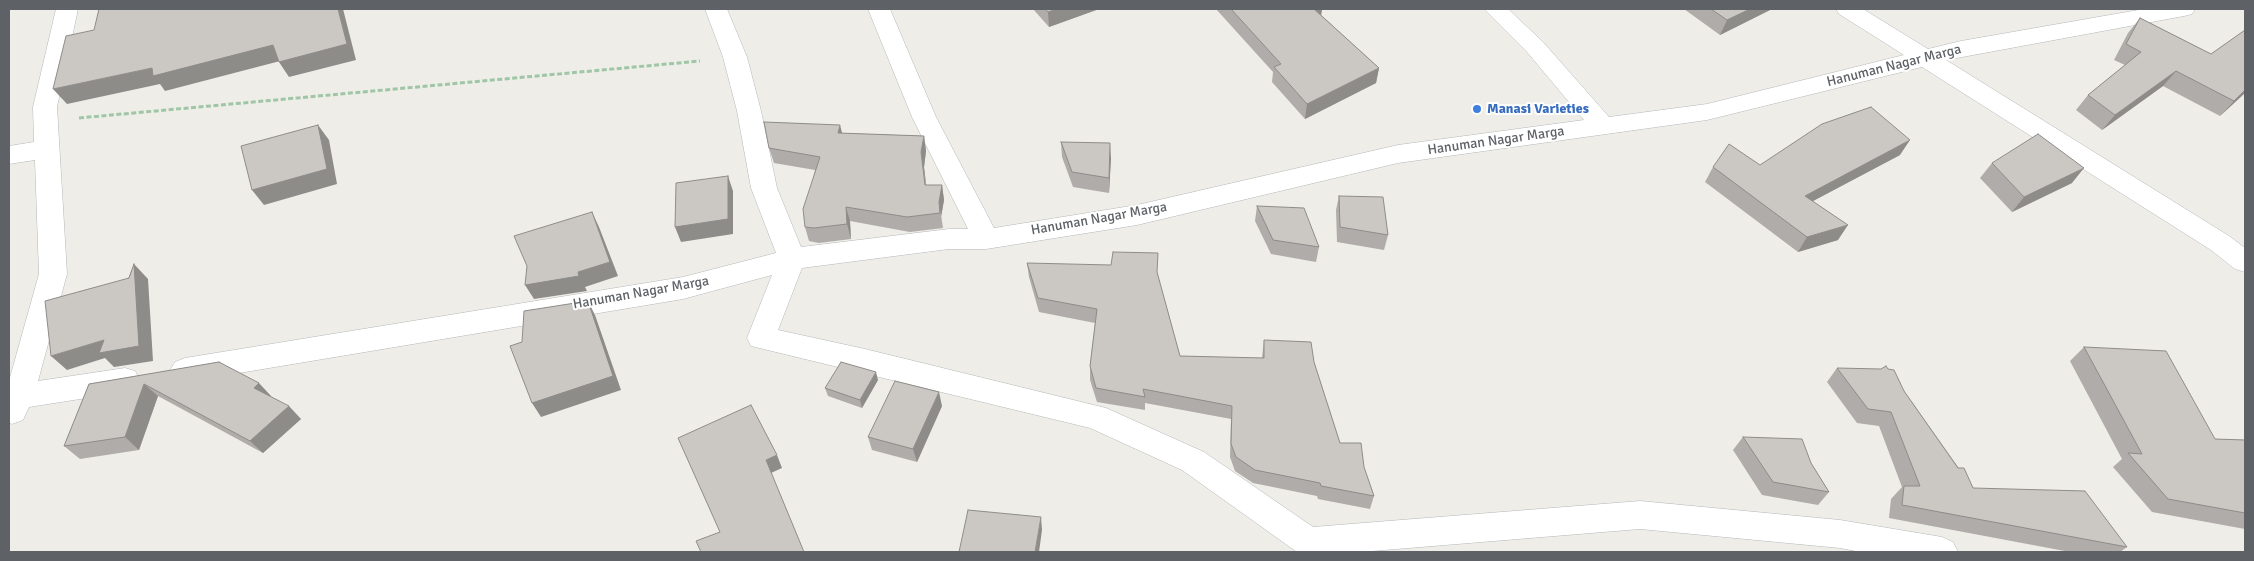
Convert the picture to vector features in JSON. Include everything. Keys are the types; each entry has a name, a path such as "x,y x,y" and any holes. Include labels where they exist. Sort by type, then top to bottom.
{"street":[{"path":"12,404 53,274 45,107 66,9"},
{"path":"716,9 735,57 749,111 764,188 792,259 761,338 865,361 1095,417 1193,461 1308,542 1640,515 1840,534 1942,552"},
{"path":"879,9 924,118 986,239"},
{"path":"1495,9 1535,47 1604,127"},
{"path":"1847,9 2220,243 2245,262"},
{"name":"Hanuman Nagar Marga","path":"12,404 152,375 683,288 792,259 949,239 986,239 1137,214 1398,154 1707,112 1925,57 2184,9"},
{"path":"9,155 47,149"}],"path":[{"path":"46,121 735,57"}],"building":[{"path":"99,9 338,9 347,44 279,62 273,45 153,76 152,68 53,89 66,36 94,30"},
{"path":"1045,9 1057,9 1048,12"},
{"path":"1231,9 1314,9 1379,68 1307,104 1274,67 1281,64"},
{"path":"1711,9 1750,9 1727,20"},
{"path":"2140,18 2211,54 2245,30 2245,90 2234,101 2176,71 2115,115 2088,95 2141,52 2126,44"},
{"path":"1871,107 1910,140 1805,196 1848,225 1807,237 1713,167 1729,144 1760,165 1822,124"},
{"path":"764,122 840,125 838,133 924,136 921,152 925,185 942,185 939,202 940,213 907,217 846,207 847,224 814,228 805,227 803,209 820,157 769,148"},
{"path":"318,125 327,169 252,190 241,146"},
{"path":"2038,134 2084,168 2024,197 1992,163"},
{"path":"1061,142 1110,143 1109,178 1072,172"},
{"path":"728,176 728,219 675,227 676,183"},
{"path":"1339,196 1383,197 1388,235 1340,227"},
{"path":"1257,206 1304,208 1319,247 1273,240"},
{"path":"592,212 610,262 578,272 579,276 525,285 527,266 514,236"},
{"path":"1113,252 1158,253 1157,272 1180,356 1264,358 1264,340 1311,342 1314,362 1340,443 1361,443 1364,467 1374,496 1321,486 1320,483 1255,470 1236,457 1231,444 1232,406 1143,389 1145,397 1096,388 1090,366 1097,309 1038,298 1027,263 1111,265"},
{"path":"134,264 139,346 99,353 104,340 51,356 45,301 129,278"},
{"path":"588,301 613,376 532,403 510,346 522,342 524,311"},
{"path":"2084,347 2166,351 2215,439 2245,440 2245,513 2168,499 2128,453 2142,454"},
{"path":"219,362 259,383 254,388 289,406 250,441 144,384 125,437 64,446 89,384"},
{"path":"841,362 876,372 860,400 825,388"},
{"path":"1886,366 1888,369 1894,370 1904,391 1958,468 1964,468 1973,488 2085,491 2127,547 1902,505 1904,486 1920,486 1891,412 1868,409 1837,368 1881,369"},
{"path":"895,381 939,392 913,449 868,437"},
{"path":"751,405 777,455 766,460 804,552 701,552 696,541 720,532 678,438"},
{"path":"1743,437 1802,439 1811,463 1829,492 1773,482"},
{"path":"968,510 1041,517 1035,552 959,552"}],"place":[{"name":"Manasi Varieties","path":"1477,109"}]}
